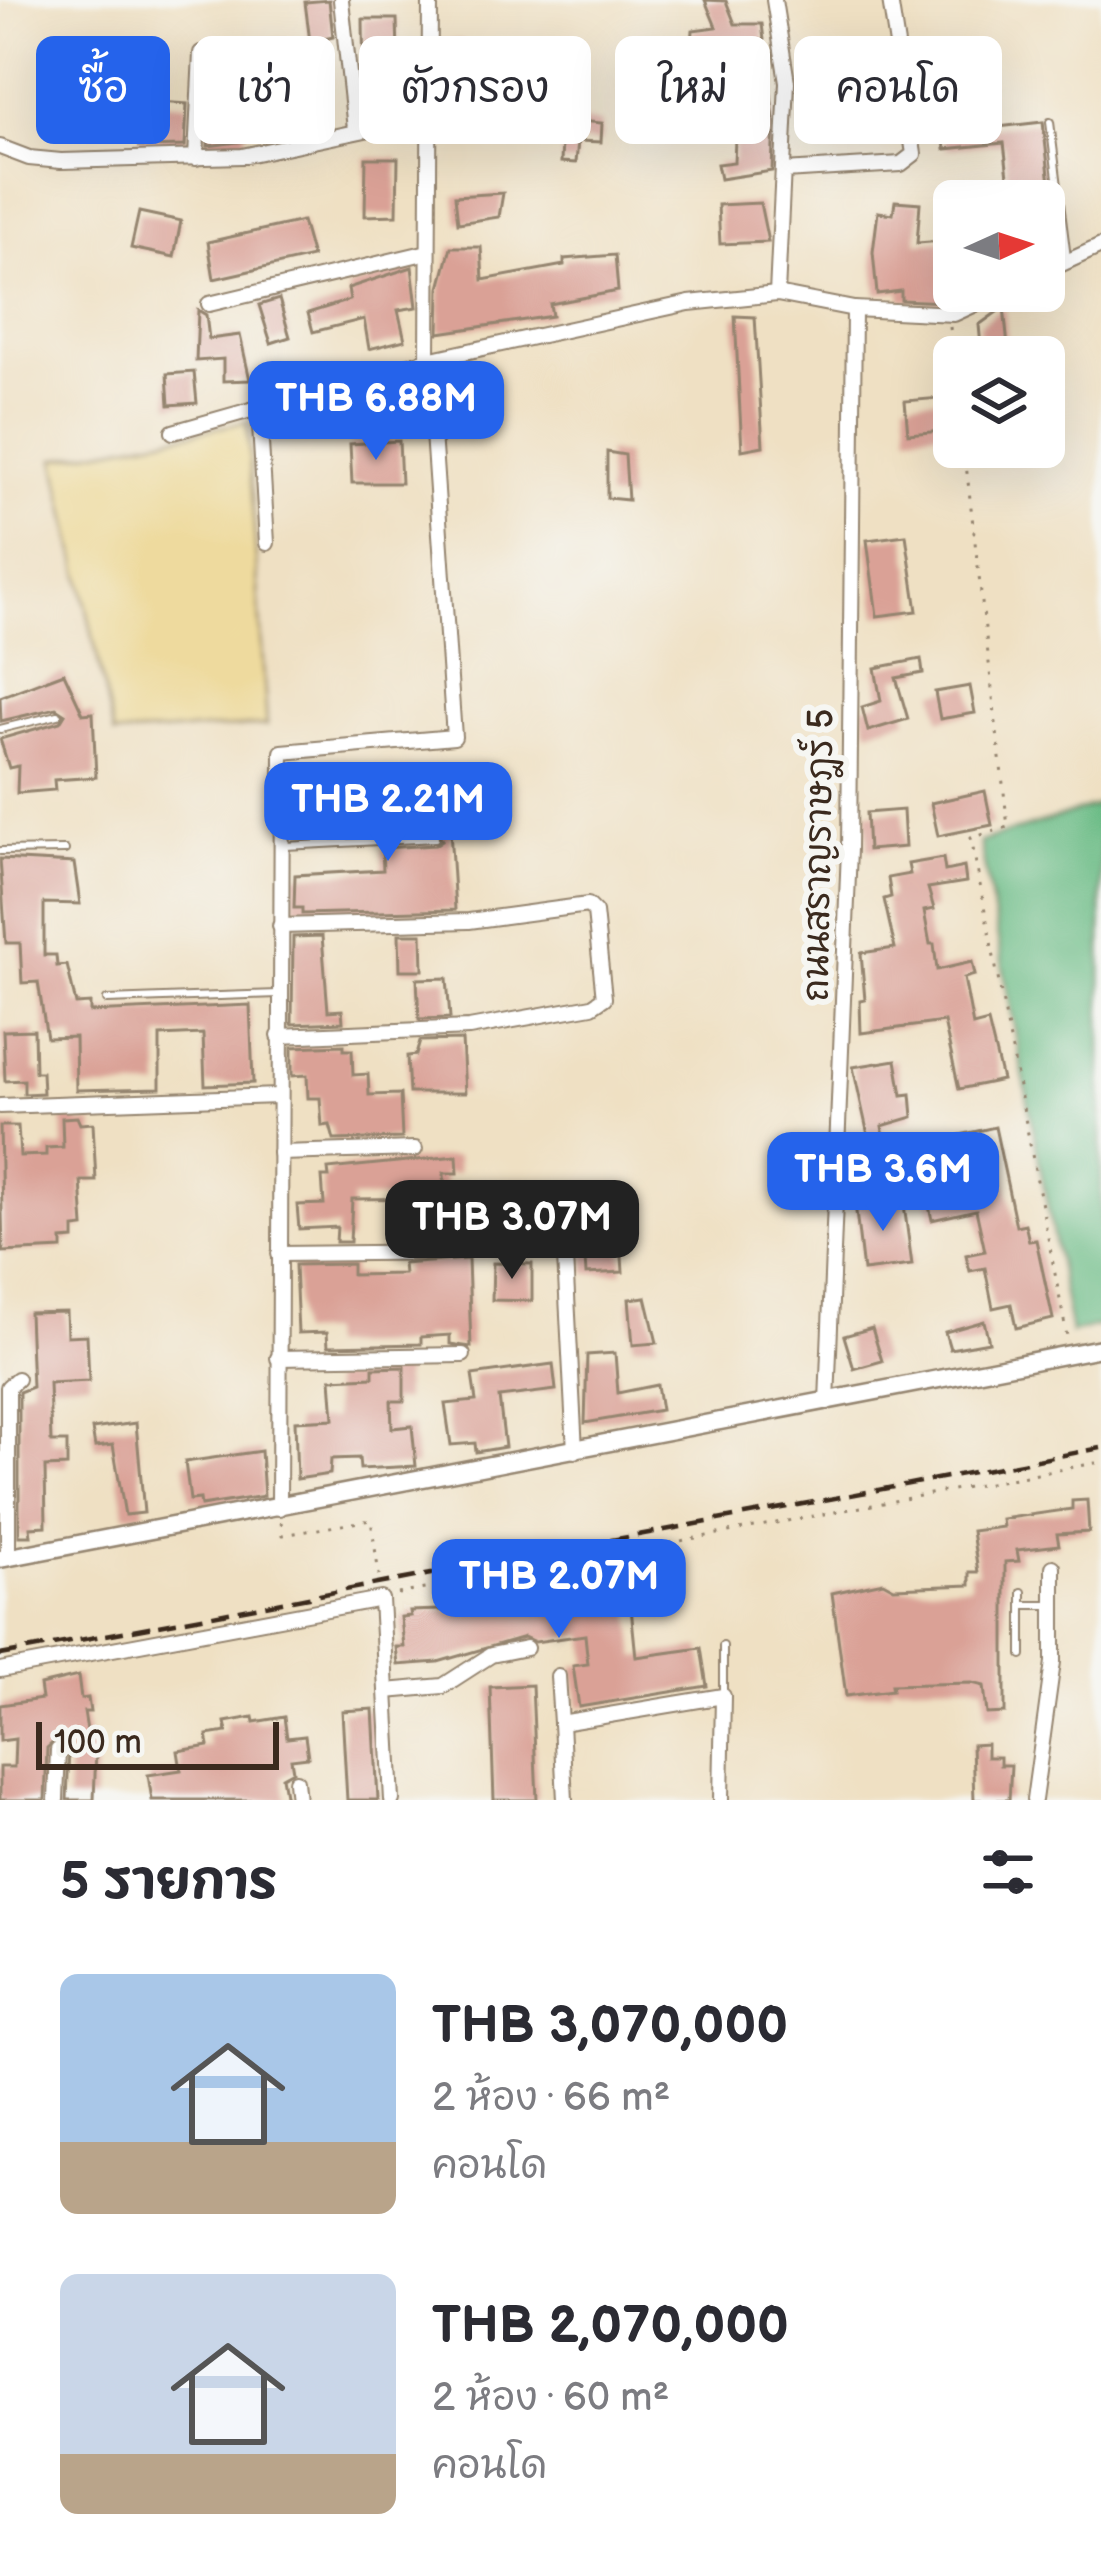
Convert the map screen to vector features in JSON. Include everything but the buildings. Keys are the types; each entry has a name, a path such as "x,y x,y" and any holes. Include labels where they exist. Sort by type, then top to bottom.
{"street":[{"path":"341,0 355,129"},
{"path":"429,36 430,0"},
{"path":"774,0 788,82 777,294"},
{"path":"784,171 901,164 914,154 890,0"},
{"path":"0,146 29,158 61,161 242,157 359,128"},
{"path":"196,158 197,144"},
{"path":"279,1508 282,752 454,737 428,360 427,144"},
{"path":"1065,262 1101,246"},
{"path":"209,304 428,252"},
{"path":"172,432 428,360 688,303 777,294 854,309 953,312"},
{"name":"ถนนสราญราษฎร์ 5","path":"827,1402 849,848 854,309"},
{"path":"260,409 267,543"},
{"path":"279,1036 469,1028 592,1006 604,998 595,912 588,905 469,921 280,926"},
{"path":"0,1106 279,1096"},
{"path":"280,1153 415,1149"},
{"path":"563,1218 575,1451"},
{"path":"279,1254 459,1252"},
{"path":"17,1379 8,1387 4,1416 4,1558 1101,1348"},
{"path":"278,1358 463,1355"},
{"path":"1034,1800 1053,1662 1053,1567"},
{"path":"0,1670 381,1598 392,1800"},
{"path":"386,1691 443,1686 491,1655 526,1648"},
{"path":"558,1676 565,1800"},
{"path":"561,1723 723,1696 721,1800"},
{"path":"56,1800 58,1750"},
{"path":"296,1781 298,1800"}],"lane":[{"path":"1050,122 1068,261"},
{"path":"0,729 58,715"},
{"path":"281,846 435,838"},
{"path":"0,851 65,850"},
{"path":"106,1000 280,994"},
{"path":"1022,1592 1022,1655"},
{"path":"1022,1605 1054,1604"},
{"path":"722,1646 723,1696"}],"path":[{"path":"948,314 951,336"},
{"path":"966,468 1009,827 971,838 1071,1354"},
{"path":"279,1508 283,1535 371,1520 381,1598 1101,1462"}],"green space":[{"path":"1101,804 1101,1325 1071,1333 980,842"}],"sand":[{"path":"247,422 267,725 114,735 55,459"}],"railway":[{"path":"0,1655 1101,1448"}]}
